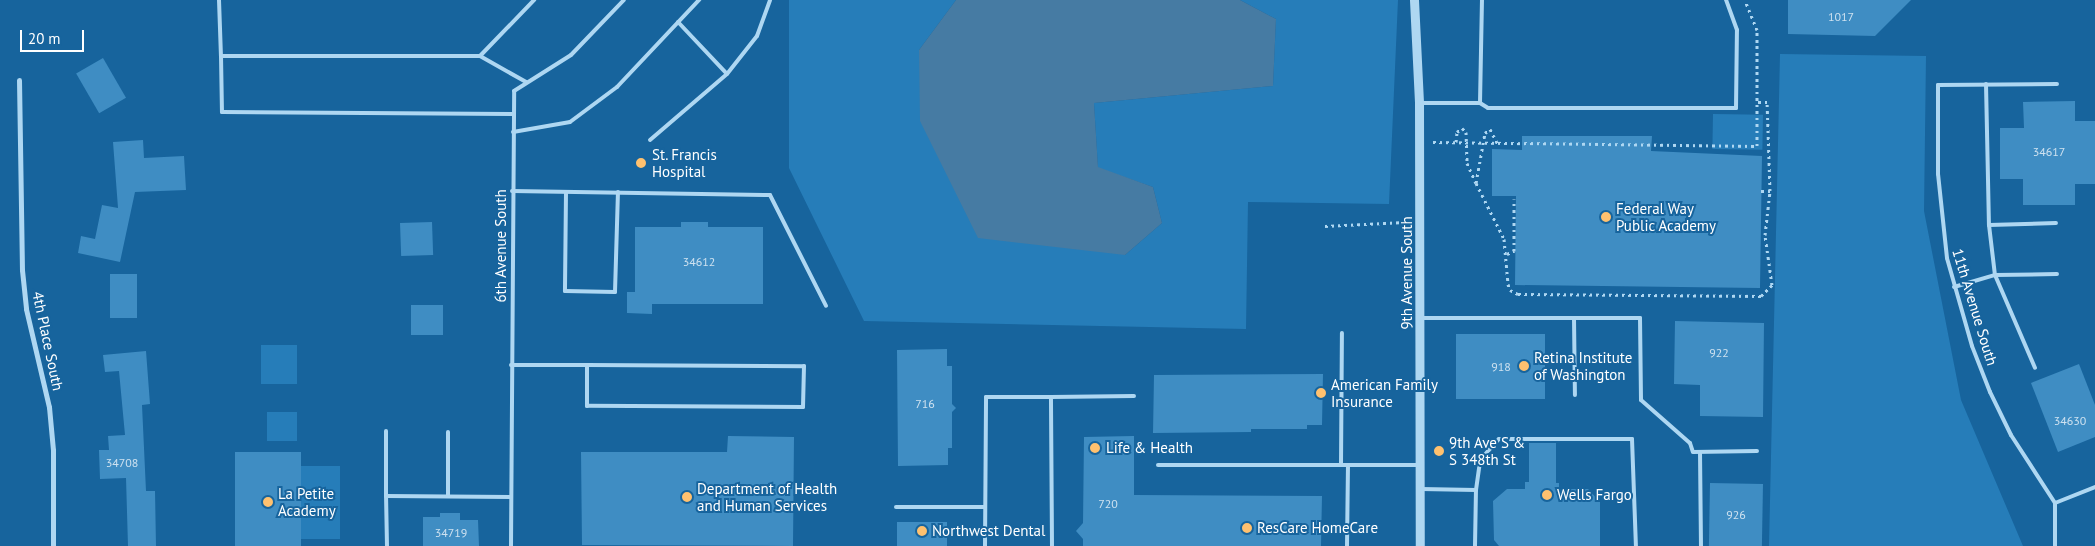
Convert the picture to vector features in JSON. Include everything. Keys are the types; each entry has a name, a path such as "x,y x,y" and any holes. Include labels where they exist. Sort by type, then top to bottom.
{"street":[{"name":"9th Avenue South","path":"1414,0 1420,142 1420,546"},
{"name":"4th Place South","path":"20,80 22,270 26,309 49,407 53,450 53,546"}],"lane":[{"path":"219,0 222,112 514,114"},
{"path":"480,56 534,0"},
{"name":"6th Avenue South","path":"511,546 514,91 571,55 624,0"},
{"path":"513,132 570,122 617,87 699,0"},
{"path":"650,140 727,74 757,36 770,0"},
{"path":"1480,103 1482,0"},
{"path":"1419,103 1480,103 1488,108 1736,108 1737,30 1726,0"},
{"path":"678,22 727,74"},
{"path":"221,56 480,56 526,82"},
{"path":"1986,84 1989,225 1996,274 2036,368"},
{"name":"11th Avenue South","path":"2054,503 2011,435 1990,392 1954,287 1941,217 1938,85 2057,84"},
{"path":"512,191 770,195 826,306"},
{"path":"566,192 565,291 615,292 618,192"},
{"path":"1989,225 2056,224"},
{"path":"1954,287 1996,274 2057,274"},
{"path":"1421,318 1640,318 1641,400 1690,443 1693,452 1757,451"},
{"path":"1574,318 1575,395"},
{"path":"1341,465 1342,333"},
{"path":"511,365 587,365 804,366 804,407 587,406 587,365"},
{"path":"985,546 986,397 1134,396"},
{"path":"1051,397 1052,546"},
{"path":"386,431 387,546"},
{"path":"448,432 448,496"},
{"path":"1475,546 1476,490 1480,460 1500,439 1632,439 1636,546"},
{"path":"1700,452 1701,546"},
{"path":"1158,465 1419,465"},
{"path":"1347,546 1348,465"},
{"path":"2055,546 2054,503 2095,487"},
{"path":"1420,489 1476,490"},
{"path":"386,496 511,497"},
{"path":"896,507 985,507"}],"path":[{"path":"1456,142 1457,132 1462,128 1466,132 1467,163 1476,183 1494,212 1507,254 1510,290 1518,294 1762,296 1772,285 1765,235 1770,191 1767,102 1757,102"},
{"path":"1420,142 1467,142 1484,143 1497,143 1490,129 1485,133 1484,143 1476,183"},
{"path":"1762,190 1770,191"},
{"path":"1507,254 1514,251 1514,199"},
{"path":"1326,226 1420,222"}],"shaded area":[{"path":"789,0 956,0 919,50 1125,255 1162,223 1153,187 1098,168 1094,103 1273,86 1276,19 1240,0 1398,0 1389,204 1248,202 1246,329 864,321 789,168"},
{"path":"956,0 1240,0 1276,19 1273,86 1094,103 1098,167 1153,187 1162,223 1125,255 978,238 920,121 919,50"},
{"path":"1780,54 1926,56 1924,211 1961,400 2023,546 1769,546"},
{"path":"1713,114 1763,115 1762,150 1712,149"},
{"path":"261,345 297,345 297,384 261,384"},
{"path":"267,412 297,412 297,441 267,441"},
{"path":"301,466 340,466 340,539 301,539"}],"building":[{"path":"1788,0 1911,0 1875,36 1788,34"},
{"path":"103,58 126,98 99,113 76,74"},
{"path":"2075,101 2075,121 2095,121 2095,184 2075,184 2075,205 2023,205 2023,179 2000,179 2000,128 2024,128 2023,102"},
{"path":"1522,136 1652,136 1651,151 1762,156 1760,288 1515,285 1516,196 1492,196 1492,149 1522,150"},
{"path":"143,140 144,158 184,156 186,190 135,192 120,262 78,253 81,236 95,239 102,205 118,208 113,142"},
{"path":"432,222 433,255 401,256 400,223"},
{"path":"681,222 708,222 708,227 763,227 763,304 652,304 652,314 627,313 627,292 635,292 635,227 681,227"},
{"path":"110,274 137,274 137,318 110,318"},
{"path":"411,305 443,305 443,335 411,335"},
{"path":"1675,321 1764,323 1763,417 1700,416 1700,385 1674,384"},
{"path":"1456,334 1545,334 1545,399 1456,399"},
{"path":"947,349 947,366 952,366 952,404 956,408 952,412 952,448 948,448 948,465 898,466 897,350"},
{"path":"146,351 150,404 142,405 146,491 155,491 156,546 128,546 126,478 100,479 99,450 109,450 108,436 125,435 119,371 105,372 103,355"},
{"path":"2079,364 2095,405 2095,437 2058,452 2031,383"},
{"path":"1323,374 1322,425 1307,425 1307,429 1251,429 1251,432 1153,433 1154,375"},
{"name":"Department of Health and Human Services","path":"728,436 794,437 793,546 582,545 581,452 727,452"},
{"path":"1134,436 1134,495 1322,496 1321,546 1083,546 1083,539 1076,531 1083,523 1084,437"},
{"name":"Wells Fargo","path":"1529,443 1556,443 1556,483 1559,483 1559,489 1588,489 1600,502 1600,546 1499,546 1494,540 1493,501 1507,489 1525,489 1525,482 1529,482"},
{"name":"La Petite Academy","path":"235,452 301,452 301,546 235,546"},
{"path":"1710,483 1763,484 1762,546 1709,546"},
{"path":"440,513 460,513 460,520 478,520 479,546 423,546 423,517 440,517"},
{"name":"Northwest Dental","path":"897,522 947,522 947,546 897,546"}],"place":[{"name":"St. Francis Hospital","path":"641,163"},
{"name":"Federal Way Public Academy","path":"1606,217"},
{"name":"Retina Institute of Washington","path":"1524,366"},
{"name":"American Family Insurance","path":"1321,393"},
{"name":"Life & Health","path":"1095,448"},
{"name":"9th Ave S & S 348th St","path":"1439,451"},
{"name":"Wells Fargo","path":"1547,495"},
{"name":"Department of Health and Human Services","path":"687,497"},
{"name":"La Petite Academy","path":"268,502"},
{"name":"ResCare HomeCare","path":"1247,528"},
{"name":"Northwest Dental","path":"922,531"}]}
